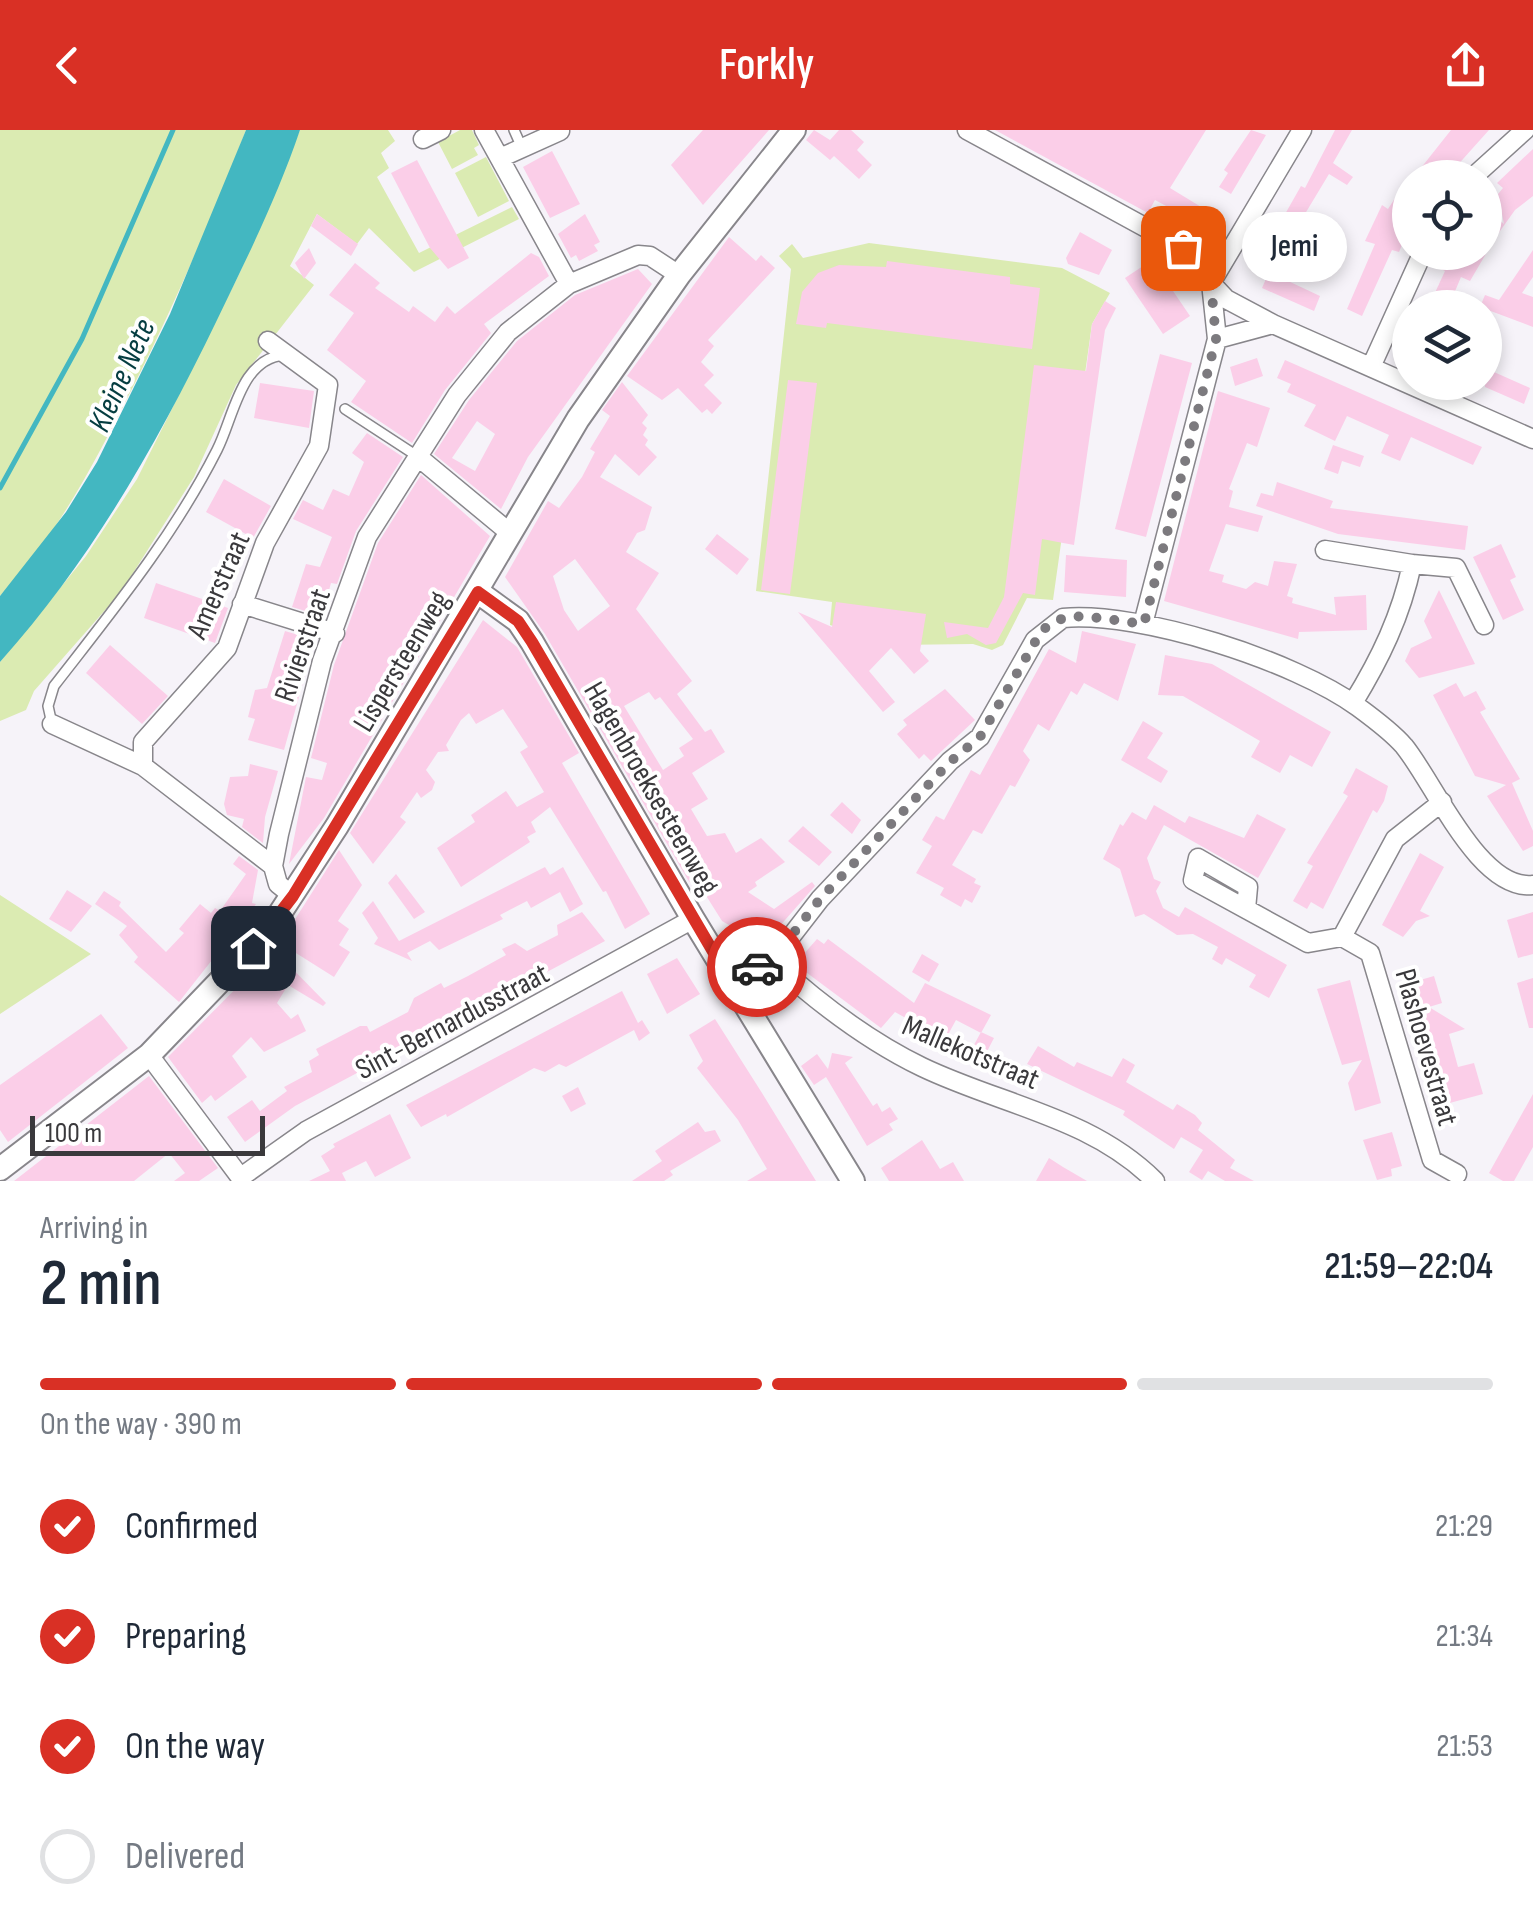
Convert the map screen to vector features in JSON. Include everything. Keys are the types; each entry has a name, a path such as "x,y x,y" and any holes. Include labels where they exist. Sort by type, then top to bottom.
{"street":[{"path":"423,139 441,130"},
{"path":"484,130 569,284"},
{"path":"500,158 561,130"},
{"name":"Lispersteenweg","path":"0,1169 148,1055 237,966 293,896 578,420 678,274 794,130"},
{"path":"967,130 1183,248 1203,266 1211,284 1216,339 1144,624"},
{"path":"1211,284 1302,130"},
{"path":"1492,160 1525,130"},
{"name":"Rivierstraat","path":"274,866 295,756 367,537 417,456 498,343 569,284 638,255 650,256 678,274"},
{"path":"1371,367 1415,270"},
{"path":"1211,284 1226,299 1273,324 1533,439"},
{"path":"1216,339 1273,324"},
{"name":"Amerstraat","path":"143,766 144,742 227,648 265,543 319,446 328,385 268,341"},
{"path":"417,456 510,534"},
{"path":"1325,550 1456,568 1484,625"},
{"path":"1352,703 1382,656 1404,600 1412,564"},
{"name":"Hagenbroeksesteenweg","path":"478,592 518,621 532,642 693,920 853,1181"},
{"path":"242,604 334,633"},
{"path":"732,984 772,961 820,899 990,724 1042,630 1063,618 1084,616 1144,624 1306,676 1352,703 1402,744 1487,868 1516,884 1533,884"},
{"path":"52,724 143,766 274,866 278,884 293,896"},
{"path":"1246,909 1308,943 1342,937 1395,839 1442,802"},
{"name":"Sint-Bernardusstraat","path":"242,1179 306,1131 693,920"},
{"name":"Plashoevestraat","path":"1342,937 1370,952 1432,1160 1456,1178"},
{"name":"Mallekotstraat","path":"772,961 882,1046 957,1082 1085,1130 1155,1181"},
{"path":"148,1055 242,1179"}],"lane":[{"path":"514,130 522,148"},
{"path":"52,724 48,706 54,686 172,530 220,445 250,374 264,360 287,355"},
{"path":"345,409 417,456"}],"green space":[{"path":"0,130 246,130 179,290 106,439 59,521 0,596"},
{"path":"300,130 388,130 395,141 381,153 389,168 377,177 419,253 512,207 519,219 414,272 369,228 357,244 317,214 290,266 314,285 236,385 194,477 121,592 34,691 26,710 0,721 0,662 86,556 137,479 241,270"},
{"path":"460,130 472,130 479,145 474,148 478,155 452,169 438,142"},
{"path":"486,157 509,201 478,217 455,173"},
{"path":"869,243 1062,268 1110,293 1092,324 1053,600 1027,598 1003,645 992,650 973,644 894,645 830,625 832,602 756,591 791,269 779,256 792,244 803,258"},
{"path":"0,895 91,954 0,1014"}],"water":[{"path":"246,130 300,130 251,250 171,411 120,499 64,583 0,662 0,596 66,512 97,462 170,314"}],"building":[{"path":"703,130 769,130 703,205 671,165"},
{"path":"814,130 830,140 839,130 851,130 864,142 857,150 872,165 859,179 834,156 830,160 806,140"},
{"path":"995,130 1206,130 1170,188 1216,216 1209,229 1155,200 1148,213"},
{"path":"1251,130 1266,135 1231,194 1219,187 1228,173 1224,170"},
{"path":"1335,130 1352,130 1333,163 1353,177 1347,185 1329,174 1285,247 1274,241 1279,232 1276,230 1301,186 1305,188"},
{"path":"1451,130 1489,130 1462,160 1427,160"},
{"path":"1533,149 1533,196 1515,210 1502,228 1504,224 1502,178"},
{"path":"552,151 580,204 550,218 523,167"},
{"path":"417,160 469,258 448,269 430,248 391,173"},
{"path":"1392,203 1392,250 1362,316 1347,309 1375,244 1365,241 1382,205 1388,209"},
{"path":"317,214 358,244 351,256 311,226"},
{"path":"585,214 600,242 594,245 598,251 579,261 576,255 571,258 558,234"},
{"path":"1080,232 1112,250 1099,275 1068,264 1066,258"},
{"path":"729,237 756,261 761,255 775,268 708,340 714,346 701,362 714,375 704,385 722,403 712,414 707,409 702,413 678,388 662,400 627,376"},
{"path":"309,248 316,263 304,279 295,263"},
{"path":"1533,250 1533,277 1522,293 1533,297 1533,327 1502,315 1502,296"},
{"path":"531,253 539,257 549,276 484,324 491,333 445,390 412,443 351,402 366,381 327,350 354,313 329,295 355,263 380,283 375,288 409,312 413,306 435,322 447,306 455,314"},
{"path":"1152,260 1190,316 1163,334 1125,278"},
{"path":"887,261 1010,277 1010,284 1040,288 1032,349 827,323 826,328 796,324 802,292 818,273 839,265 886,267"},
{"path":"638,269 652,284 528,457 501,509 434,454 469,400 517,341 575,295","holes":["477,421 495,434 475,471 452,458"]},
{"path":"1476,270 1470,281 1461,277 1456,290 1436,290 1445,271"},
{"path":"1269,272 1320,296 1314,311 1262,288"},
{"path":"1105,301 1116,308 1105,330 1074,545 1042,539 1035,595 1023,593 996,643 986,645 967,634 947,638 944,622 988,628 1004,597 1034,365 1086,371 1092,324"},
{"path":"1160,354 1192,363 1146,537 1115,529"},
{"path":"1257,358 1263,376 1235,386 1230,367"},
{"path":"1285,360 1482,447 1473,465 1411,437 1400,461 1381,453 1389,435 1347,416 1335,441 1304,426 1316,405 1287,392 1291,384 1277,378"},
{"path":"1502,376 1530,388 1524,404 1502,394"},
{"path":"788,380 817,383 790,594 761,590"},
{"path":"622,382 648,415 642,423 647,428 643,435 648,440 645,445 657,457 639,476 615,454 600,477 652,507 645,530 637,533 626,552 659,573 636,609 692,681 677,694 705,732 711,729 725,752 692,773 708,799 691,809 707,836 725,833 736,853 761,838 785,862 755,882 757,886 748,892 774,909 812,882 815,886 763,945 722,921 700,886 696,889 688,880 545,634 505,577 548,501 559,508 582,477 595,452 590,449 610,416 602,410","holes":["575,559 610,606 578,631 564,610 553,576","649,692 655,700 660,697 693,739 679,748 684,756 663,770 624,706"]},
{"path":"260,383 314,391 309,428 254,418"},
{"path":"1218,391 1270,408 1257,447 1247,443 1229,489 1233,491 1229,507 1263,516 1258,532 1226,524 1209,571 1224,575 1222,582 1246,589 1255,582 1268,586 1274,561 1297,564 1287,596 1293,598 1292,603 1336,615 1334,597 1366,595 1367,630 1299,632 1298,639 1164,601"},
{"path":"367,433 403,457 356,531 337,584 331,583 322,616 292,607 306,564 320,567 332,537 293,519 303,500 323,510 333,489 349,496 364,462 352,453"},
{"path":"1333,445 1364,456 1360,467 1342,461 1338,474 1324,469"},
{"path":"421,475 490,536 324,818 289,864 306,777 322,780 327,763 311,758 334,665 378,543"},
{"path":"224,479 271,506 253,538 206,512"},
{"path":"1277,482 1333,501 1330,508 1468,526 1465,550 1338,534 1256,506 1261,493 1273,496"},
{"path":"717,534 749,559 737,575 705,549"},
{"path":"1501,544 1516,577 1510,580 1524,610 1503,620 1473,557"},
{"path":"1066,555 1127,560 1126,597 1064,592"},
{"path":"156,583 228,608 215,643 144,618"},
{"path":"1439,590 1475,664 1419,678 1405,661 1411,648 1432,638 1424,621"},
{"path":"836,602 926,614 920,651 929,661 914,674 891,648 869,671 895,702 883,712 798,612 832,627"},
{"path":"483,620 517,647 579,753 562,763 650,914 625,929 606,891 603,892 550,807 531,822 536,832 527,837 530,842 461,887 437,848 475,822 471,815 506,791 517,807 544,792 520,752 528,747 503,709 476,724 469,713 461,720 446,745 449,751 438,752 426,770 435,782 432,790 421,798 417,792 400,817 406,822 373,864 350,833"},
{"path":"285,631 315,640 284,750 248,740 255,719 248,717 255,690 267,688"},
{"path":"1082,631 1136,644 1118,701 1084,683 1077,695 1071,691 1049,731 1038,724 1023,751 1030,760 1015,787 1010,785 982,834 973,830 952,865 981,886 972,903 965,899 961,907 940,895 944,888 916,873 932,846 922,840 936,816 944,820 971,770 980,775 1049,649 1076,663"},
{"path":"110,645 168,696 142,724 86,673"},
{"path":"1165,655 1212,664 1331,732 1312,767 1290,755 1280,773 1251,757 1260,741 1183,696 1158,695"},
{"path":"1456,683 1464,697 1476,691 1486,709 1480,712 1520,779 1512,783 1533,831 1533,846 1523,851 1487,796 1506,785 1475,776 1433,695"},
{"path":"945,689 975,720 931,761 924,754 919,759 897,734 907,725 903,720"},
{"path":"1143,721 1163,733 1147,758 1168,771 1161,783 1121,760"},
{"path":"250,764 278,771 265,817 263,843 242,827 244,819 227,815 224,804 230,777 248,776"},
{"path":"1356,768 1388,786 1384,801 1377,813 1373,810 1323,909 1311,902 1307,909 1293,901 1313,866 1307,863 1348,796 1343,793"},
{"path":"842,802 861,820 852,834 830,815"},
{"path":"1154,805 1185,823 1189,816 1244,838 1257,814 1286,829 1258,878 1164,825 1147,858 1154,879 1161,882 1156,891 1163,908 1179,917 1185,907 1287,965 1269,998 1249,987 1256,975 1226,958 1222,965 1212,959 1218,947 1193,934 1177,935 1144,914 1135,917 1120,869 1103,859 1120,824 1123,826 1132,812 1146,820"},
{"path":"803,826 832,852 819,866 788,841"},
{"path":"339,850 362,885 338,921 349,929 339,945 350,952 334,977 280,943"},
{"path":"1420,853 1444,867 1420,911 1430,916 1416,921 1403,937 1382,925"},
{"path":"239,856 258,870 252,903 256,904 179,1002 134,962 138,957 119,935 127,926 95,904 104,891 121,902 119,906 166,952 184,933 179,929 200,904 211,913 215,908 220,911 246,874 233,864"},
{"path":"545,867 550,875 563,867 583,904 570,912 560,892 531,908 527,901 500,915 503,919 439,950 430,941 407,953 412,961 374,944 378,938 362,913 373,901 399,941"},
{"path":"396,874 425,912 414,919 388,883"},
{"path":"67,890 92,906 71,932 49,919"},
{"path":"582,912 605,941 295,1106 245,1142 227,1117 252,1100 260,1111 287,1091 284,1087 312,1072 309,1061 319,1055 316,1049 360,1026 367,1026 370,1032 408,1012 414,998 441,983 444,988 506,955 502,949 515,943 527,951 558,935 557,925"},
{"path":"1533,912 1533,954 1518,958 1507,920"},
{"path":"817,939 824,944 828,939 914,1003 925,983 991,1015 981,1033 956,1020 945,1040 895,1012 881,1028 795,964"},
{"path":"274,950 326,1003 323,1006 288,985 277,1003 291,1019 298,1014 306,1031 264,1052 251,1037 232,1056 247,1077 215,1101 211,1095 202,1103 168,1057"},
{"path":"922,954 939,964 929,982 912,972"},
{"path":"677,958 700,994 667,1014 647,974"},
{"path":"1434,976 1442,1003 1429,1007 1465,1029 1449,1034 1458,1067 1474,1063 1483,1094 1446,1104 1410,983"},
{"path":"1533,978 1533,1028 1529,1028 1517,983"},
{"path":"1350,980 1381,1103 1355,1111 1348,1083 1362,1060 1342,1065 1317,989"},
{"path":"622,991 638,1023 642,1020 650,1033 639,1041 634,1030 566,1067 559,1064 545,1072 534,1068 447,1117 446,1114 421,1127 406,1105"},
{"path":"101,1014 128,1048 8,1142 0,1130 0,1085"},
{"path":"715,1019 816,1181 747,1181 767,1169 738,1120 697,1068 703,1061 689,1035"},
{"path":"981,1032 994,1038 982,1061 969,1054"},
{"path":"1038,1046 1074,1067 1077,1062 1112,1077 1123,1058 1135,1065 1126,1082 1173,1110 1177,1104 1195,1115 1202,1123 1198,1130 1235,1160 1230,1168 1254,1181 1225,1181 1208,1171 1202,1180 1189,1172 1203,1150 1181,1137 1174,1149 1123,1115 1125,1111 1027,1064"},
{"path":"832,1053 853,1057 845,1063 873,1106 877,1103 882,1112 890,1107 898,1119 889,1124 893,1130 867,1146 826,1077 814,1085 801,1066 817,1054 828,1069"},
{"path":"149,1076 218,1168 199,1181 174,1181 185,1173 169,1153 134,1181 14,1181"},
{"path":"578,1087 586,1104 571,1112 562,1096"},
{"path":"1533,1094 1533,1147 1514,1181 1503,1181 1489,1173"},
{"path":"390,1114 411,1158 375,1177 366,1161 342,1173 346,1181 309,1181 330,1171 321,1156 335,1147 333,1144"},
{"path":"698,1122 705,1132 715,1130 721,1141 670,1171 673,1175 664,1181 632,1181 662,1161 655,1151"},
{"path":"1392,1132 1402,1166 1391,1169 1392,1176 1377,1180 1363,1140"},
{"path":"922,1140 940,1169 953,1162 964,1181 889,1181 881,1168"},
{"path":"1049,1158 1063,1167 1087,1181 1036,1181"}],"waterway":[{"path":"0,488 82,339 173,130"}],"way so far":[{"path":"757,967 772,961 820,899 950,762 980,737 1042,630 1063,618 1084,616 1144,624 1216,339 1211,284 1203,266 1183,248"}],"place":[{"name":"Jemi","path":"1183,248"}],"route":[{"path":"253,948 293,896 478,592 518,621 532,642 732,984 757,967"}],"water label":[{"name":"Kleine Nete","path":"121,375"}]}
